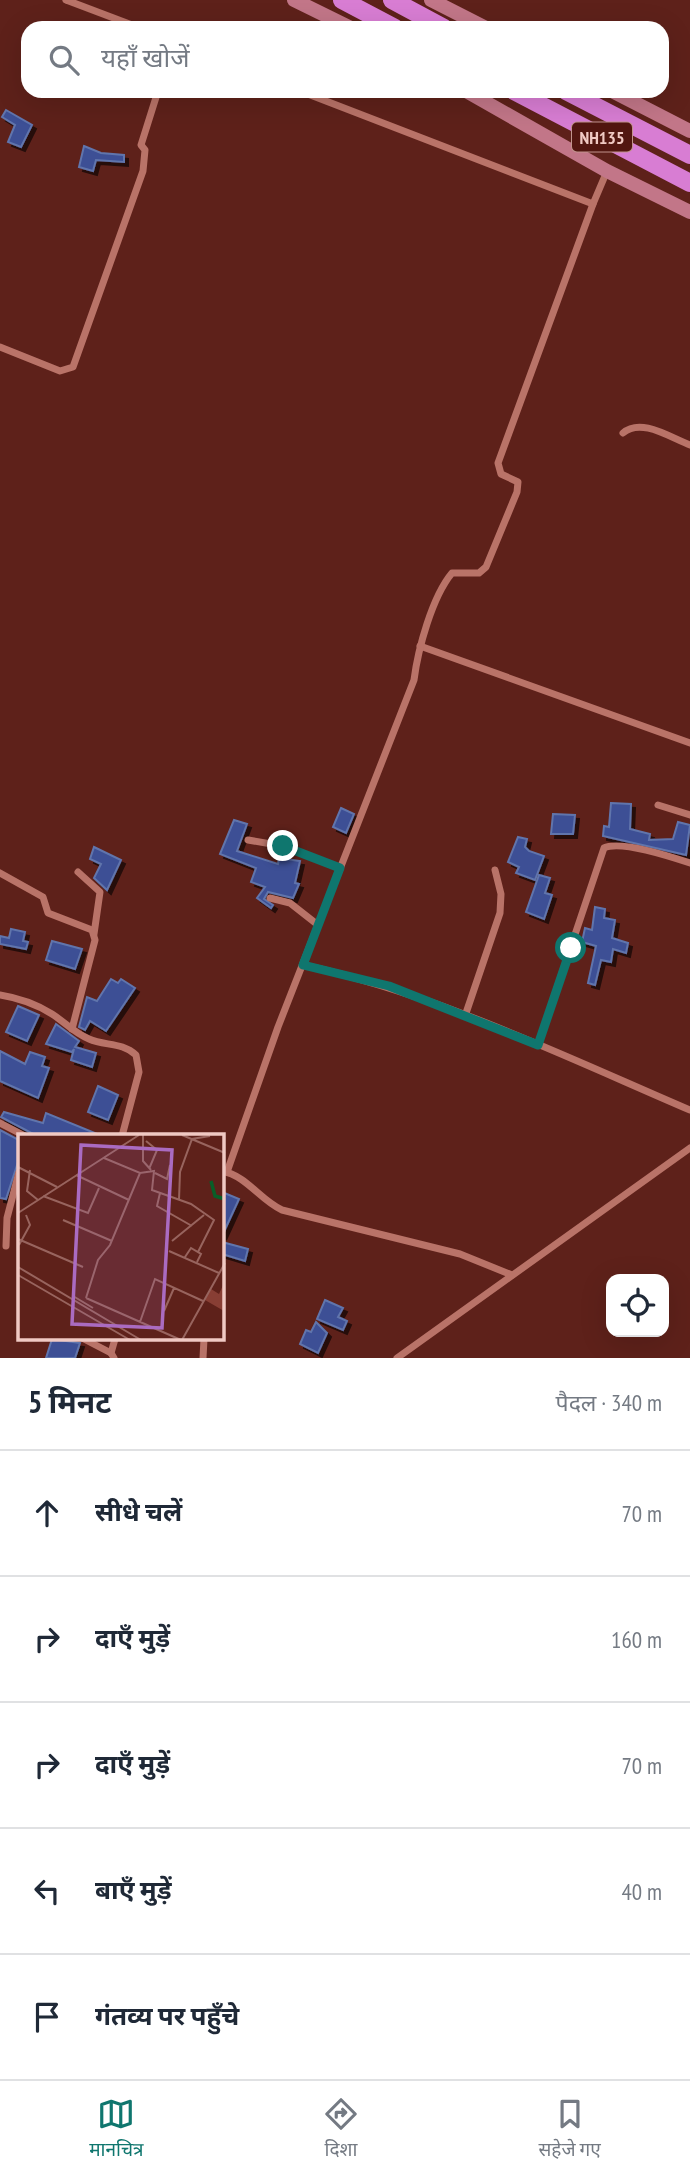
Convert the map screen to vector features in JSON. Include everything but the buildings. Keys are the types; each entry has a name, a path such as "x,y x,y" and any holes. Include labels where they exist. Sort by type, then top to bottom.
{"highway":[{"path":"342,0 382,21"},
{"path":"391,0 431,21"},
{"name":"NH135","path":"527,98 690,183"},
{"name":"NH135","path":"580,98 690,155"}],"street":[{"path":"66,0 122,21"},
{"path":"294,0 337,21"},
{"path":"431,0 472,21"},
{"path":"0,347 60,371 73,367 143,171 145,150 141,145 156,98"},
{"path":"318,98 593,204"},
{"path":"478,98 607,171 690,212"},
{"path":"626,98 690,131"},
{"path":"512,1275 460,1254 282,1210 225,1172 414,680 419,646 449,575 456,572 479,573 486,567 517,492 518,482 501,474 498,463 607,171"},
{"path":"623,433 633,426 644,427 690,445"},
{"path":"419,646 690,743"},
{"path":"659,805 690,815"},
{"path":"248,840 283,846 340,868"},
{"path":"538,1045 604,848 612,845 689,860"},
{"path":"465,1016 500,913 501,894 495,870"},
{"path":"72,1029 93,948 101,897 98,888 78,872"},
{"path":"0,873 43,897 48,913 87,926 94,934"},
{"path":"270,898 290,903 318,925"},
{"path":"303,965 389,986 538,1045 690,1110"},
{"path":"0,995 29,1002 72,1029 74,1033 93,1041 131,1050 138,1060 139,1072 123,1134"},
{"path":"0,1124 20,1134"},
{"path":"397,1358 690,1148"},
{"path":"6,1246 7,1219 18,1176"},
{"path":"86,1340 112,1355"},
{"path":"203,1358 204,1340"}],"route":[{"path":"283,846 340,868 303,965 353,975 389,986 538,1045 571,948"}]}
